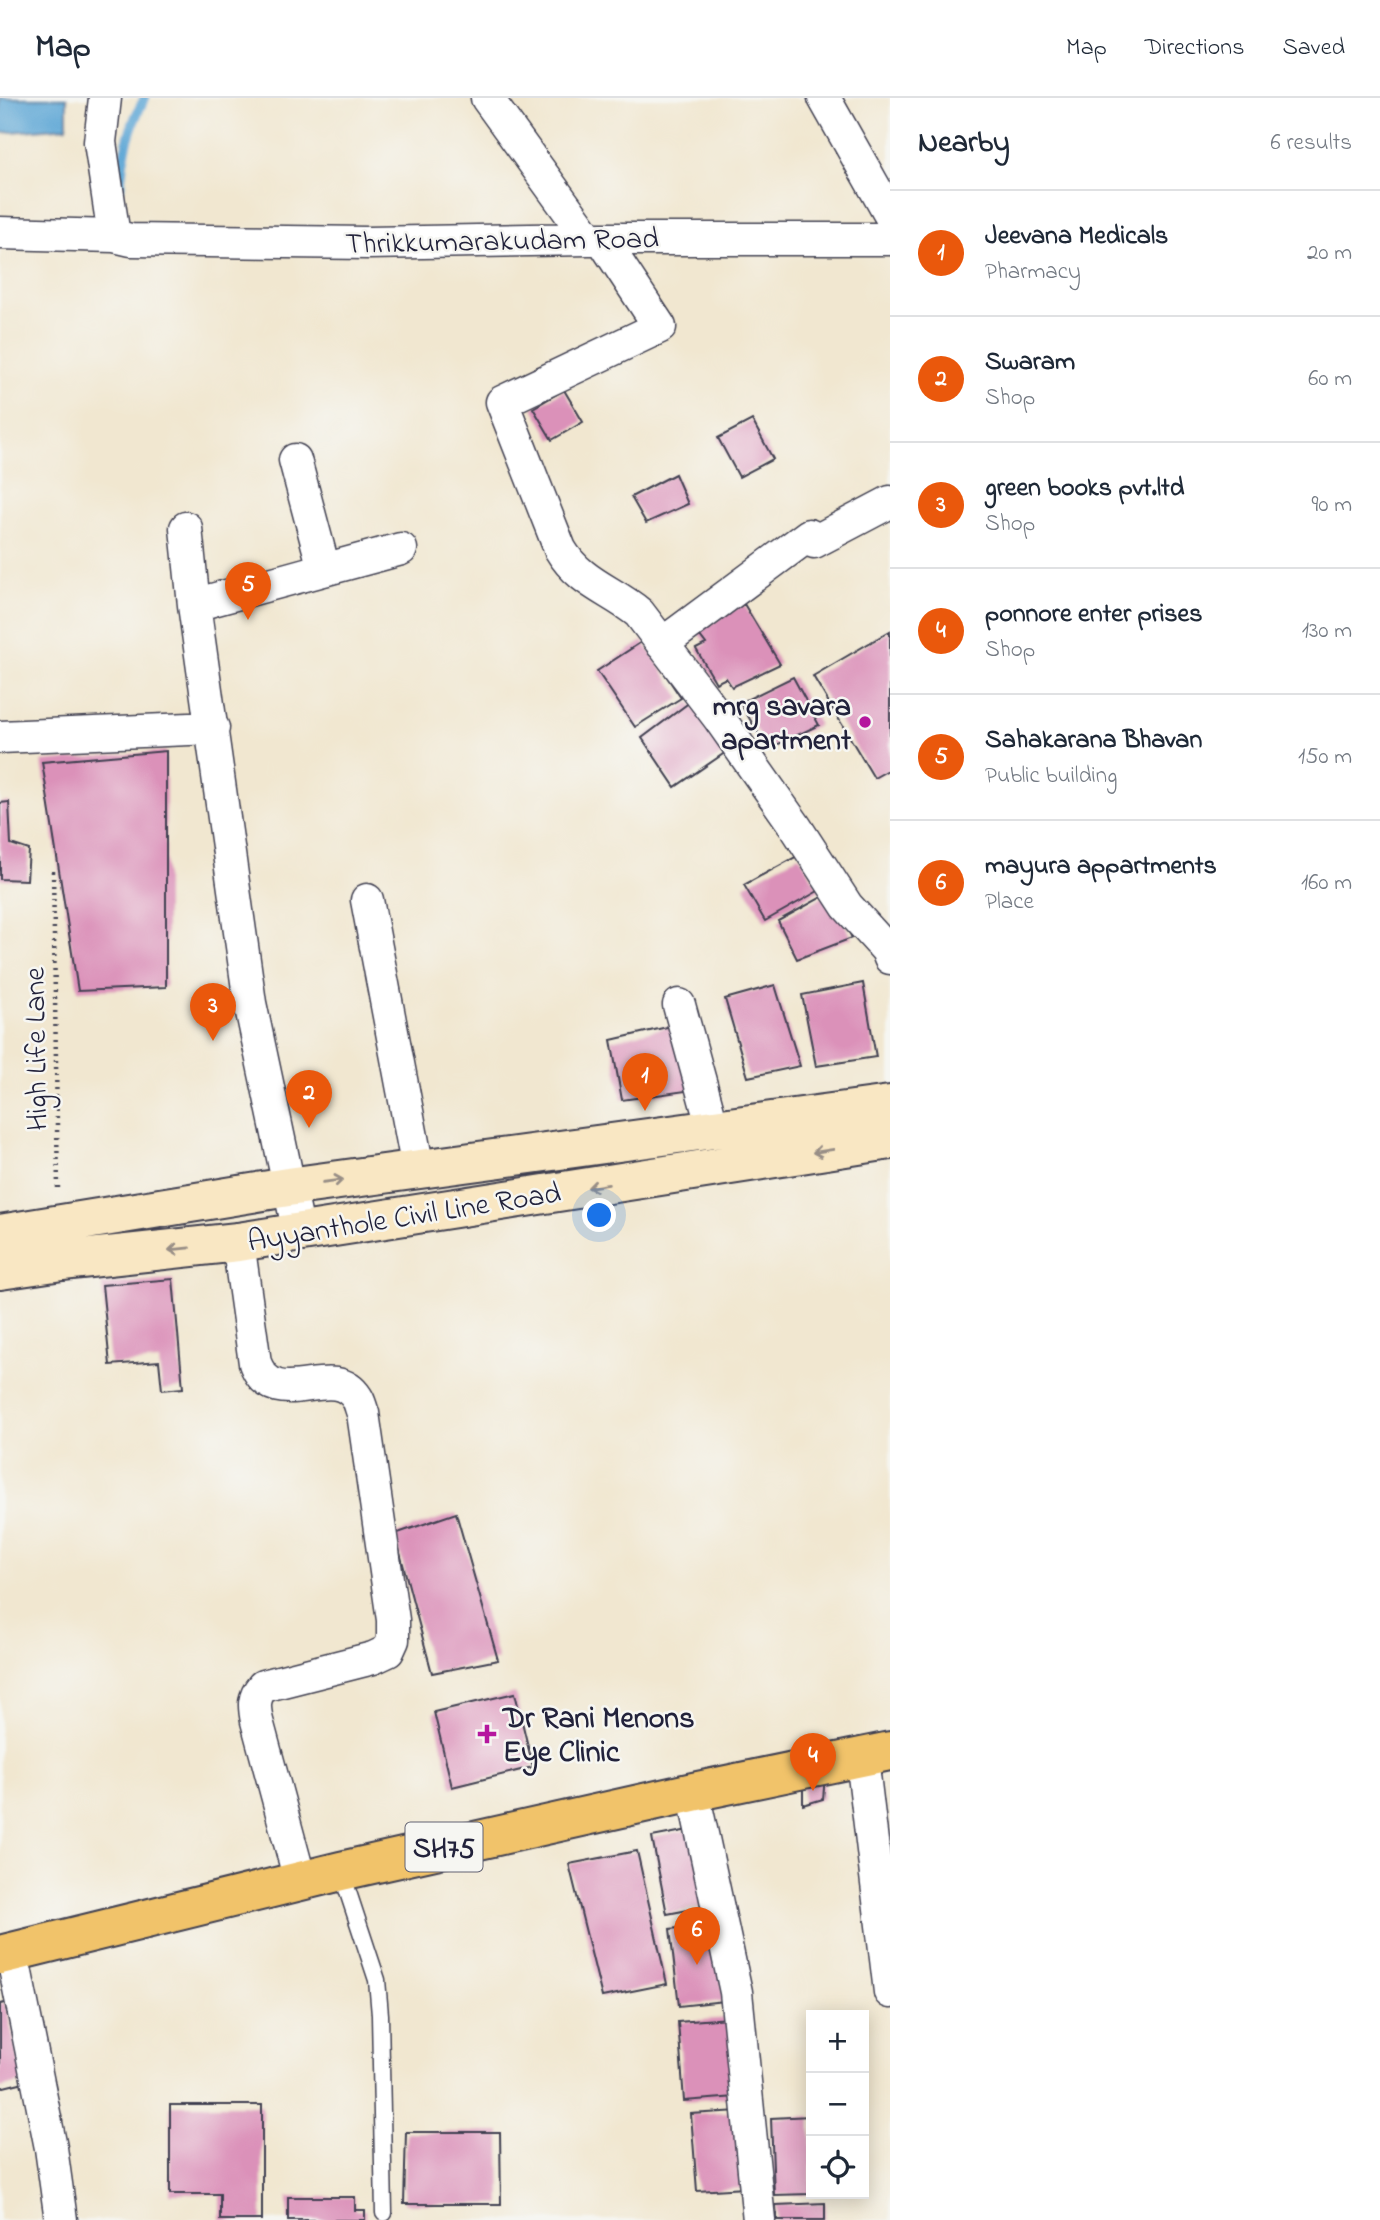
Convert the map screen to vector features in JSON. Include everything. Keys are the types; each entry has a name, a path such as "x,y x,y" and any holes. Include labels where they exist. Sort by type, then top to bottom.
{"main road":[{"name":"Ayyanthole Civil Line Road","path":"0,1270 60,1243 288,1187 890,1105"},
{"path":"726,1127 741,1164"},
{"name":"Ayyanthole Civil Line Road","path":"0,1234 60,1243 239,1242 890,1140"},
{"name":"SH75","path":"6,1954 300,1880 876,1754"}],"street":[{"path":"105,98 100,142 114,236"},
{"path":"488,98 660,327 502,402 560,549 569,565 581,576 625,601 639,613 726,729 847,906 887,950 890,958"},
{"path":"824,98 890,215"},
{"name":"Thrikkumarakudam Road","path":"0,233 114,236 131,240 368,243 596,239 890,239"},
{"path":"194,605 324,569 295,460"},
{"path":"662,644 808,535 814,542 890,502"},
{"path":"186,528 194,605 250,1003 299,1233"},
{"path":"194,605 401,549"},
{"path":"0,737 213,728"},
{"path":"367,900 418,1169"},
{"path":"680,1005 726,1127"},
{"path":"239,1242 255,1363 260,1377 269,1384 285,1387 332,1383 346,1387 357,1397 363,1413 393,1620 393,1640 388,1651 373,1658 263,1686 256,1695 254,1707 257,1721 300,1880"},
{"path":"876,1754 890,1992"},
{"path":"693,1792 736,1992 759,2220"},
{"path":"6,1954 51,2148 61,2220"}],"lane":[{"path":"341,1871 377,1980 384,2213"}],"path":[{"name":"High Life Lane","path":"52,871 60,1243"}],"water":[{"path":"0,98 67,98 67,127 0,133"}],"building":[{"path":"564,390 583,422 552,440 533,408"},
{"path":"752,420 773,459 739,477 718,438"},
{"path":"675,474 688,504 646,523 631,497"},
{"path":"744,604 780,664 732,687 726,678 716,683 696,649 706,644 697,632"},
{"name":"mrg savara apartment","path":"890,631 890,769 874,778 813,676"},
{"path":"643,641 681,698 635,727 597,671"},
{"path":"793,677 819,725 768,749 740,703"},
{"path":"690,702 726,752 675,787 642,738"},
{"path":"166,751 166,987 78,991 42,762"},
{"path":"9,802 11,844 29,850 27,880 0,879 0,803"},
{"path":"799,855 820,890 765,921 744,885"},
{"path":"829,893 852,938 797,959 778,921"},
{"path":"863,983 876,1057 816,1066 802,995"},
{"path":"775,985 800,1066 748,1077 725,999"},
{"path":"676,1025 693,1090 622,1100 611,1040"},
{"path":"173,1279 183,1388 162,1390 159,1361 110,1365 102,1285"},
{"path":"456,1513 498,1660 432,1673 395,1534"},
{"path":"515,1693 533,1767 452,1787 434,1712"},
{"path":"825,1776 823,1799 803,1805 803,1784"},
{"path":"694,1829 709,1906 667,1914 652,1837"},
{"path":"637,1851 667,1984 602,1997 569,1864"},
{"path":"716,1924 724,2001 679,2006 670,1929"},
{"path":"5,2003 24,2082 0,2088 0,2004"},
{"path":"729,2018 736,2097 684,2101 678,2022"},
{"path":"170,2105 262,2105 262,2220 220,2220 220,2194 170,2194"},
{"path":"739,2111 745,2188 697,2191 691,2114"},
{"path":"806,2116 806,2194 774,2195 771,2118"},
{"path":"406,2132 500,2132 501,2204 404,2204"},
{"path":"288,2197 355,2197 355,2210 365,2210 365,2220 288,2220"},
{"path":"825,2203 825,2220 777,2220 776,2205"}],"waterway":[{"path":"120,187 128,141 145,98"}],"place":[{"name":"Sahakarana Bhavan","path":"248,620"},
{"name":"mrg savara apartment","path":"865,722"},
{"name":"green books pvt.ltd","path":"213,1041"},
{"name":"Jeevana Medicals","path":"645,1111"},
{"name":"Swaram","path":"309,1128"},
{"name":"Dr Rani Menons Eye Clinic","path":"487,1734"},
{"name":"ponnore enter prises","path":"813,1791"},
{"name":"mayura appartments","path":"697,1965"}]}
